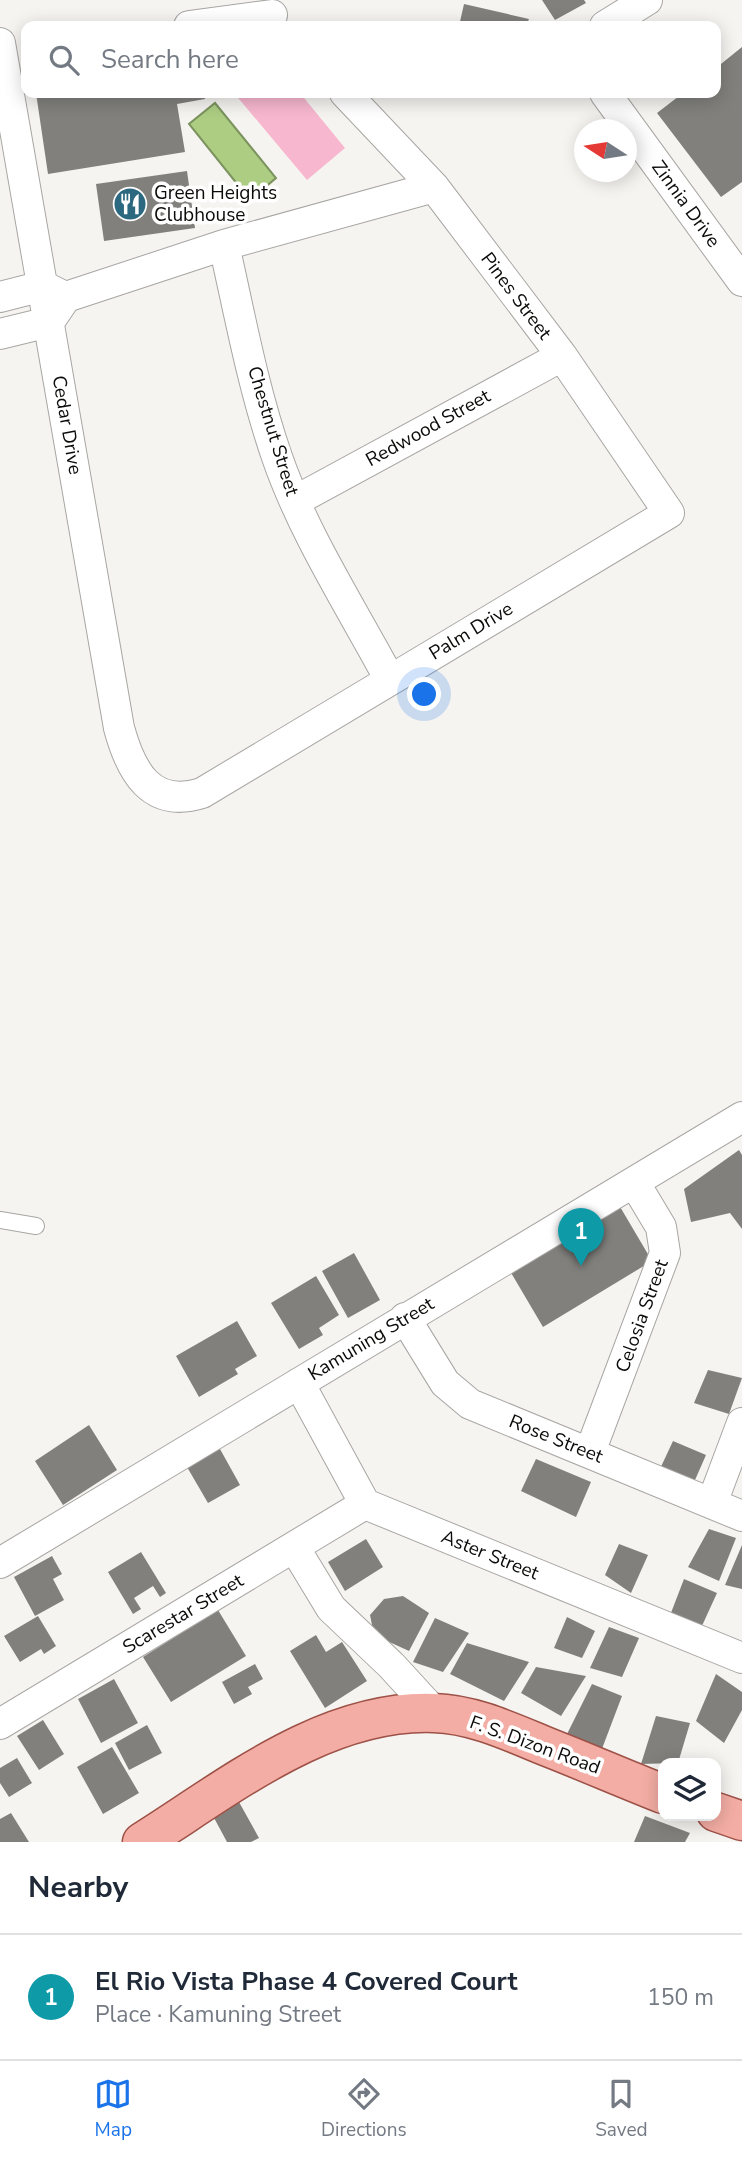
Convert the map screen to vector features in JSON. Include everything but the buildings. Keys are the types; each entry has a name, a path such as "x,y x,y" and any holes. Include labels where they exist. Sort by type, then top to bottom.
{"main road":[{"name":"F. S. Dizon Road","path":"142,1842 271,1761 368,1721 397,1715 435,1713 475,1720 658,1792"},
{"path":"721,1814 742,1821"}],"street":[{"path":"613,21 647,0"},
{"path":"223,21 270,14"},
{"path":"0,334 49,322 54,292 10,48"},
{"name":"Pines Street","path":"350,98 434,187 562,356 669,513"},
{"name":"Zinnia Drive","path":"609,98 742,281"},
{"path":"0,297 54,292 434,187"},
{"name":"Chestnut Street","path":"224,245 261,403 295,501 390,680"},
{"name":"Cedar Drive","path":"49,322 119,729 125,751 140,777 160,795"},
{"name":"Redwood Street","path":"295,501 562,356"},
{"name":"Palm Drive","path":"160,795 183,798 202,793 669,513"},
{"name":"Kamuning Street","path":"0,1563 742,1117"},
{"name":"Celosia Street","path":"590,1452 665,1253 661,1227 634,1182"},
{"name":"Rose Street","path":"405,1318 445,1383 470,1404 742,1516"},
{"path":"299,1383 365,1504"},
{"path":"712,1503 742,1423"},
{"name":"Scarestar Street","path":"0,1724 365,1504"},
{"name":"Aster Street","path":"365,1504 742,1658"},
{"path":"294,1547 331,1608 404,1678 435,1713"}],"lane":[{"path":"0,1220 36,1226"}],"shaded area":[{"path":"238,98 304,98 345,148 307,180"},
{"path":"215,103 276,178 250,200 189,124"}],"place":[{"name":"Green Heights Clubhouse","path":"130,204"},
{"name":"El Rio Vista Phase 4 Covered Court","path":"581,1266"}]}
